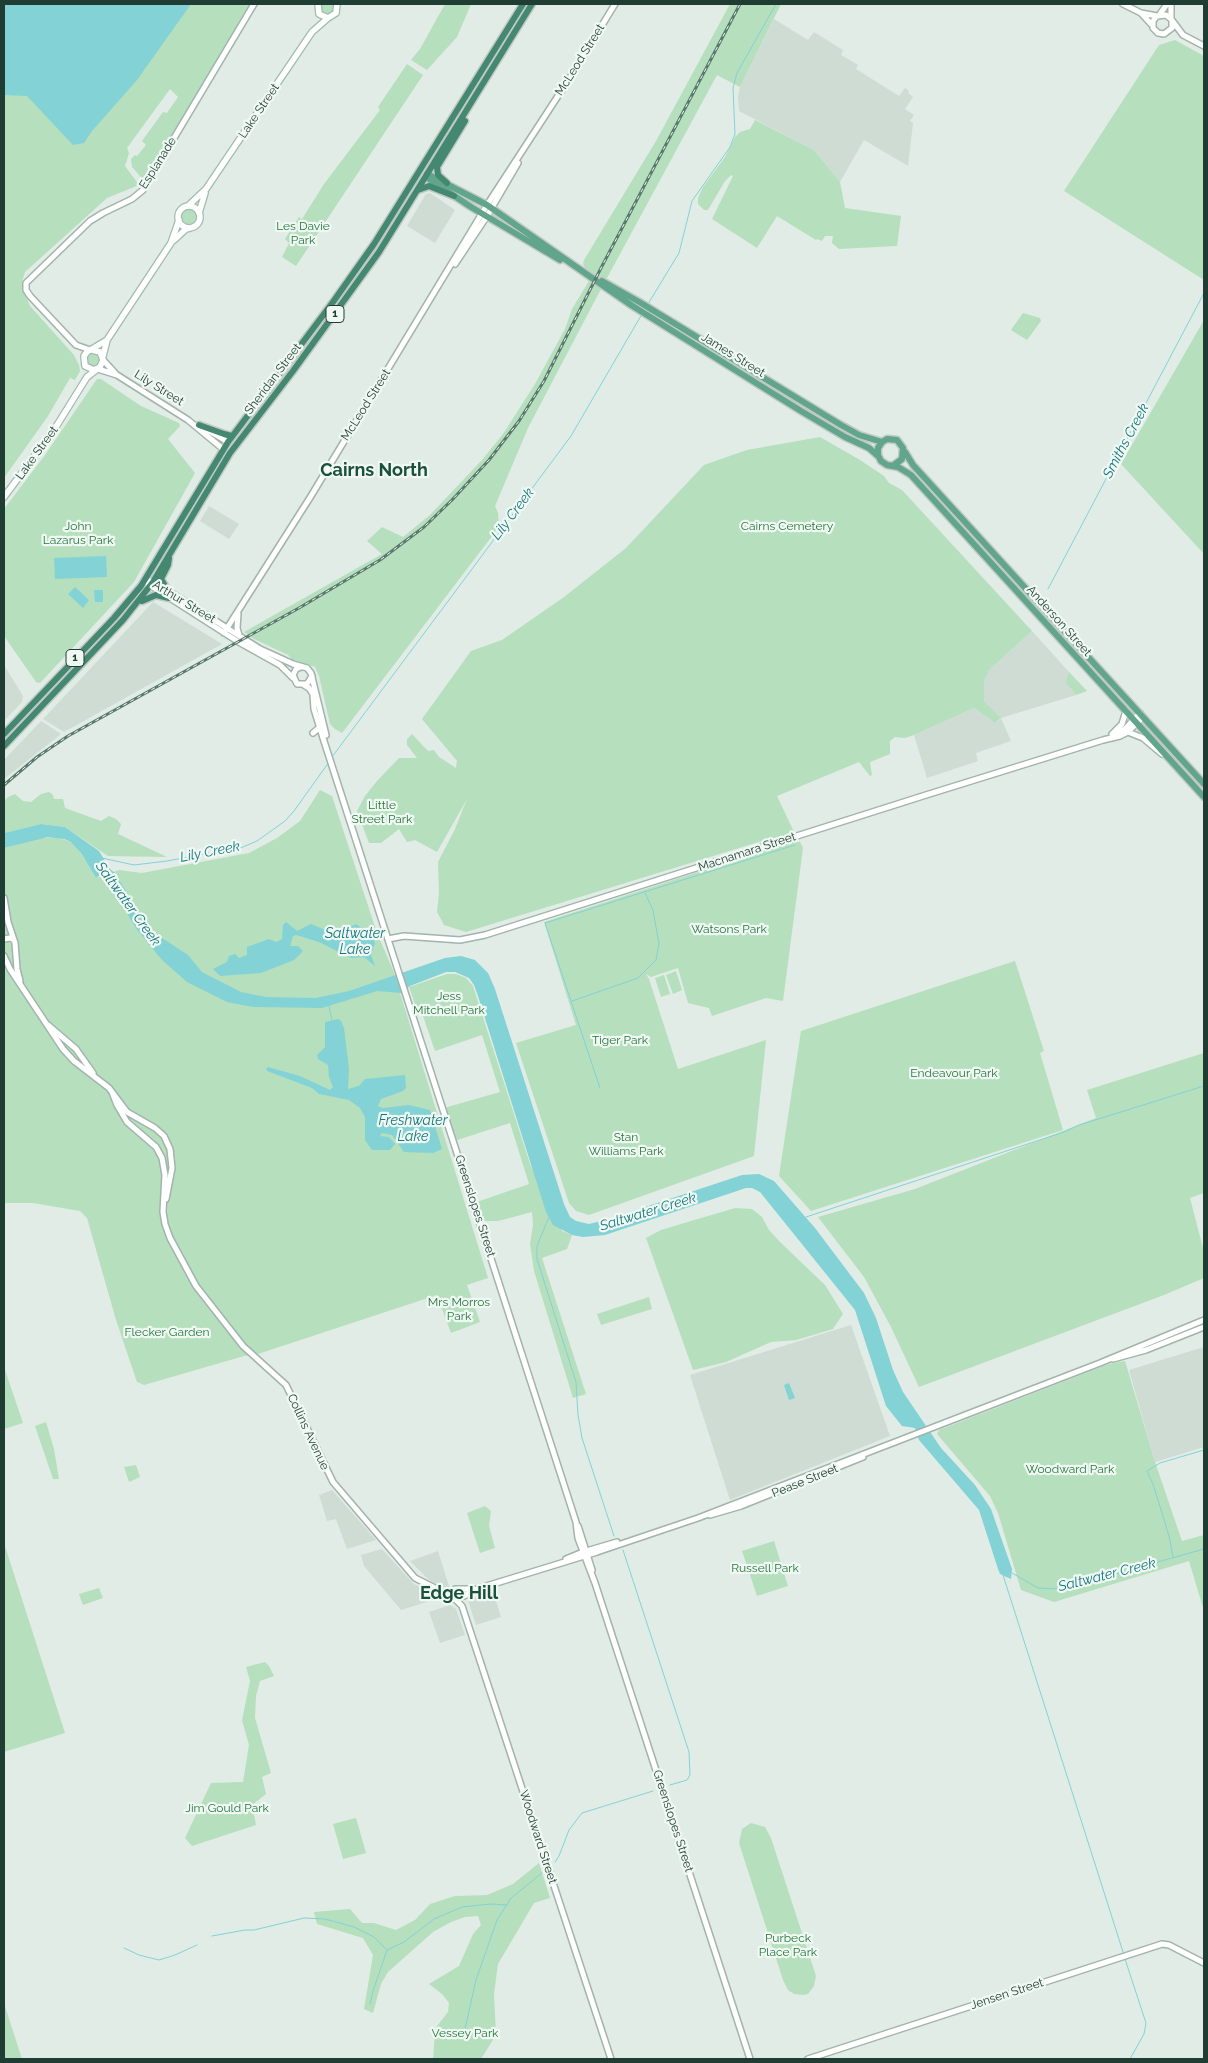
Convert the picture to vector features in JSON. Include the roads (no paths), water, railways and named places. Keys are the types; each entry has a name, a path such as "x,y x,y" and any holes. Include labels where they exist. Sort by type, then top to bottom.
{"highway":[{"name":"Sheridan Street","path":"4,734 125,606 145,580 223,449 374,244 523,4"},
{"name":"Sheridan Street","path":"4,746 137,604 152,585 230,453 379,252 532,4"},
{"path":"447,183 438,175 438,167 468,116 470,105 465,99"},
{"path":"420,171 427,176"},
{"path":"418,190 430,186 454,196"},
{"path":"331,304 338,309"},
{"path":"199,425 232,436"},
{"name":"Lily Street","path":"228,442 236,446"},
{"name":"Lily Street","path":"223,449 230,453"},
{"path":"137,604 156,595 168,594 161,579 168,565 170,554"}],"main road":[{"name":"Lake Street","path":"312,32 336,13 337,4"},
{"name":"Lake Street","path":"199,213 200,204 206,189 312,32 317,20 318,7"},
{"path":"318,7 322,16 328,18"},
{"name":"James Street","path":"427,176 447,183 489,207 573,266"},
{"name":"James Street","path":"427,176 484,215 547,253 606,285 800,411 869,448 878,457"},
{"name":"Lake Street","path":"188,206 206,189"},
{"path":"107,340 85,354 84,362 90,370 97,370 103,358 107,340 171,243 183,231 198,222 199,213 194,208 188,206 181,210 171,243"},
{"path":"179,220 184,226 190,228"},
{"name":"James Street","path":"647,311 841,425 862,436 882,442"},
{"path":"91,350 99,352 103,358"},
{"name":"Lake Street","path":"84,362 84,382"},
{"name":"Lake Street","path":"4,497 51,434 84,382 97,370"},
{"path":"890,439 896,440 902,445 904,451 902,459 894,466 884,464 878,457 878,448 882,442 890,439"},
{"name":"Anderson Street","path":"904,451 913,465 1204,784"},
{"name":"Anderson Street","path":"894,466 905,470 913,477 1204,797"}],"street":[{"name":"Esplanade","path":"76,344 30,296 26,288 29,280 90,221 132,199 143,190 254,4"},
{"name":"McLeod Street","path":"226,631 615,4"},
{"path":"1123,4 1141,13 1166,14 1183,35"},
{"path":"1153,26 1153,21 1169,4"},
{"path":"1167,33 1172,28 1169,4"},
{"path":"1141,13 1158,33 1183,35 1204,46"},
{"path":"76,344 91,350"},
{"path":"76,344 84,362"},
{"name":"Lily Street","path":"103,358 117,375 188,420 223,449"},
{"name":"Lily Street","path":"97,370 117,375"},
{"name":"Lily Street","path":"188,420 228,442"},
{"name":"Arthur Street","path":"145,580 280,665 294,678"},
{"path":"238,614 237,628 241,638"},
{"name":"Arthur Street","path":"226,631 263,651 302,667"},
{"path":"302,667 307,668 312,676 309,683 304,685 297,684 294,678 296,669 302,667"},
{"name":"Greenslopes Street","path":"312,676 327,748"},
{"name":"Greenslopes Street","path":"304,685 312,692 320,728 750,2059"},
{"path":"313,733 320,728 317,699"},
{"path":"1110,736 1121,726 1126,711"},
{"name":"Macnamara Street","path":"1102,740 1125,729 1142,715"},
{"name":"Macnamara Street","path":"388,939 396,936 412,936 460,940 485,935 1102,740 1117,737 1128,732 1136,721"},
{"path":"1128,732 1143,738 1169,759"},
{"name":"Collins Avenue","path":"4,898 4,924"},
{"name":"Collins Avenue","path":"5,908 14,940 16,962 24,990"},
{"path":"4,939 10,938 14,940"},
{"name":"Collins Avenue","path":"4,956 8,966 55,1039 69,1056 112,1092 128,1112 155,1128 164,1136 171,1154 172,1175 163,1209"},
{"path":"8,966 12,967 16,962"},
{"name":"Collins Avenue","path":"43,1020 76,1049 98,1079"},
{"name":"Collins Avenue","path":"112,1092 127,1122 156,1147 162,1158 165,1175 163,1209 165,1224 170,1238 196,1286 243,1346 286,1385 333,1482 415,1578 455,1599"},
{"path":"165,1175 172,1175"},
{"name":"Pease Street","path":"454,1590 459,1588 463,1590 480,1588 627,1540 698,1518 725,1512 842,1466 909,1436 1100,1363 1204,1320"},
{"name":"Pease Street","path":"1100,1363 1146,1350 1204,1327"},
{"name":"Pease Street","path":"455,1599 464,1597 480,1588"},
{"path":"440,1592 454,1590 455,1599"},
{"name":"Woodward Street","path":"463,1590 465,1615"},
{"name":"Woodward Street","path":"455,1599 465,1615 611,2059"},
{"name":"Jensen Street","path":"808,2059 1129,1954 1165,1944 1204,1963"}],"water":[{"path":"4,4 191,4 137,80 92,131 84,143 73,145 27,96 4,95"},
{"path":"106,556 107,577 55,579 54,558"},
{"path":"75,587 89,600 83,608 68,594"},
{"path":"94,590 103,590 103,602 95,602"},
{"path":"41,824 65,827 99,851 110,869 115,873 144,922 153,932 188,955 202,972 241,992 266,997 316,998 349,991 445,958 461,956 475,960 488,973 495,989 564,1204 570,1217 576,1221 589,1224 609,1219 742,1175 759,1174 774,1181 815,1228 864,1293 876,1318 893,1370 903,1392 941,1448 975,1485 991,1509 1012,1569 1011,1579 1000,1574 979,1510 919,1440 915,1428 902,1426 886,1406 855,1310 760,1192 752,1188 746,1188 605,1235 583,1237 572,1235 553,1225 546,1212 478,996 469,978 455,972 446,972 410,986 401,993 377,991 322,1008 253,1007 227,1002 187,982 162,960 136,928 102,872 96,868 100,875 96,878 81,853 71,842 48,837 4,848 4,833"},
{"name":"Saltwater Lake","path":"286,922 297,931 311,924 328,931 348,928 356,924 372,935 375,943 371,955 375,966 364,957 351,958 319,942 296,935 293,936 290,946 298,946 303,951 294,960 261,973 220,976 213,969 227,962 229,956 235,954 239,958 247,955 247,947 269,939 276,942 282,939 283,925"},
{"name":"Freshwater Lake","path":"338,1019 344,1028 349,1069 348,1089 359,1086 365,1079 405,1075 406,1088 403,1091 381,1099 378,1106 383,1108 409,1105 430,1110 442,1149 433,1153 404,1152 392,1135 382,1133 380,1136 389,1137 395,1144 390,1150 372,1150 365,1140 365,1117 360,1108 349,1100 319,1094 312,1088 267,1071 268,1067 300,1076 330,1090 333,1087 329,1077 328,1065 318,1059 317,1055 325,1047 325,1022"},
{"path":"789,1383 795,1398 789,1400 784,1385"}],"waterway":[{"name":"Lily Creek","path":"648,304 679,253 692,201 730,147 735,134 733,88 737,73 776,4"},
{"name":"Smiths Creek","path":"1048,589 1204,293"},
{"name":"Lily Creek","path":"332,757 571,436 642,314"},
{"name":"Lily Creek","path":"102,858 134,865 243,847 257,841 285,821 329,762"},
{"path":"600,1088 545,923 795,845"},
{"path":"572,1001 638,978 656,960 659,944 653,910 645,893"},
{"path":"329,1006 332,1020"},
{"path":"806,1217 1064,1132 1079,1125 1204,1086"},
{"path":"549,1217 537,1246 537,1259 576,1382 578,1415 582,1438 614,1536"},
{"path":"1173,1557 1169,1536 1153,1484 1147,1471 1160,1463 1204,1450"},
{"name":"Saltwater Creek","path":"1012,1573 1038,1588 1061,1589 1204,1549"},
{"path":"623,1550 689,1752 690,1775 687,1780 670,1785"},
{"path":"1003,1575 1124,1955"},
{"path":"555,1862 569,1830 582,1813 653,1791"},
{"path":"465,2029 476,1980 497,1920 511,1898 542,1873"},
{"path":"370,2004 387,1950 404,1942 434,1919 462,1907 490,1904 507,1905"},
{"path":"212,1936 254,1930 304,1918 325,1919 354,1927 374,1937 386,1949"},
{"path":"124,1948 139,1955 159,1960 197,1945"},
{"path":"1125,1959 1146,2023 1144,2034 1130,2059"}],"railway":[{"path":"4,785 37,757 68,736 299,608 380,560 424,527 452,500 489,460 519,421 544,381 601,268 740,4"}],"district":[{"name":"Cairns North","path":"374,471"},
{"name":"Edge Hill","path":"459,1594"}],"park label":[{"name":"Les Davie Park","path":"303,233"},
{"name":"Cairns Cemetery","path":"787,526"},
{"name":"John Lazarus Park","path":"78,533"},
{"name":"Little Street Park","path":"382,812"},
{"name":"Watsons Park","path":"729,929"},
{"name":"Jess Mitchell Park","path":"449,1003"},
{"name":"Tiger Park","path":"620,1040"},
{"name":"Endeavour Park","path":"954,1073"},
{"name":"Stan Williams Park","path":"626,1144"},
{"name":"Mrs Morros Park","path":"459,1309"},
{"name":"Flecker Garden","path":"167,1332"},
{"name":"Woodward Park","path":"1070,1469"},
{"name":"Russell Park","path":"765,1568"},
{"name":"Jim Gould Park","path":"227,1808"},
{"name":"Purbeck Place Park","path":"788,1945"},
{"name":"Vessey Park","path":"465,2033"}]}
